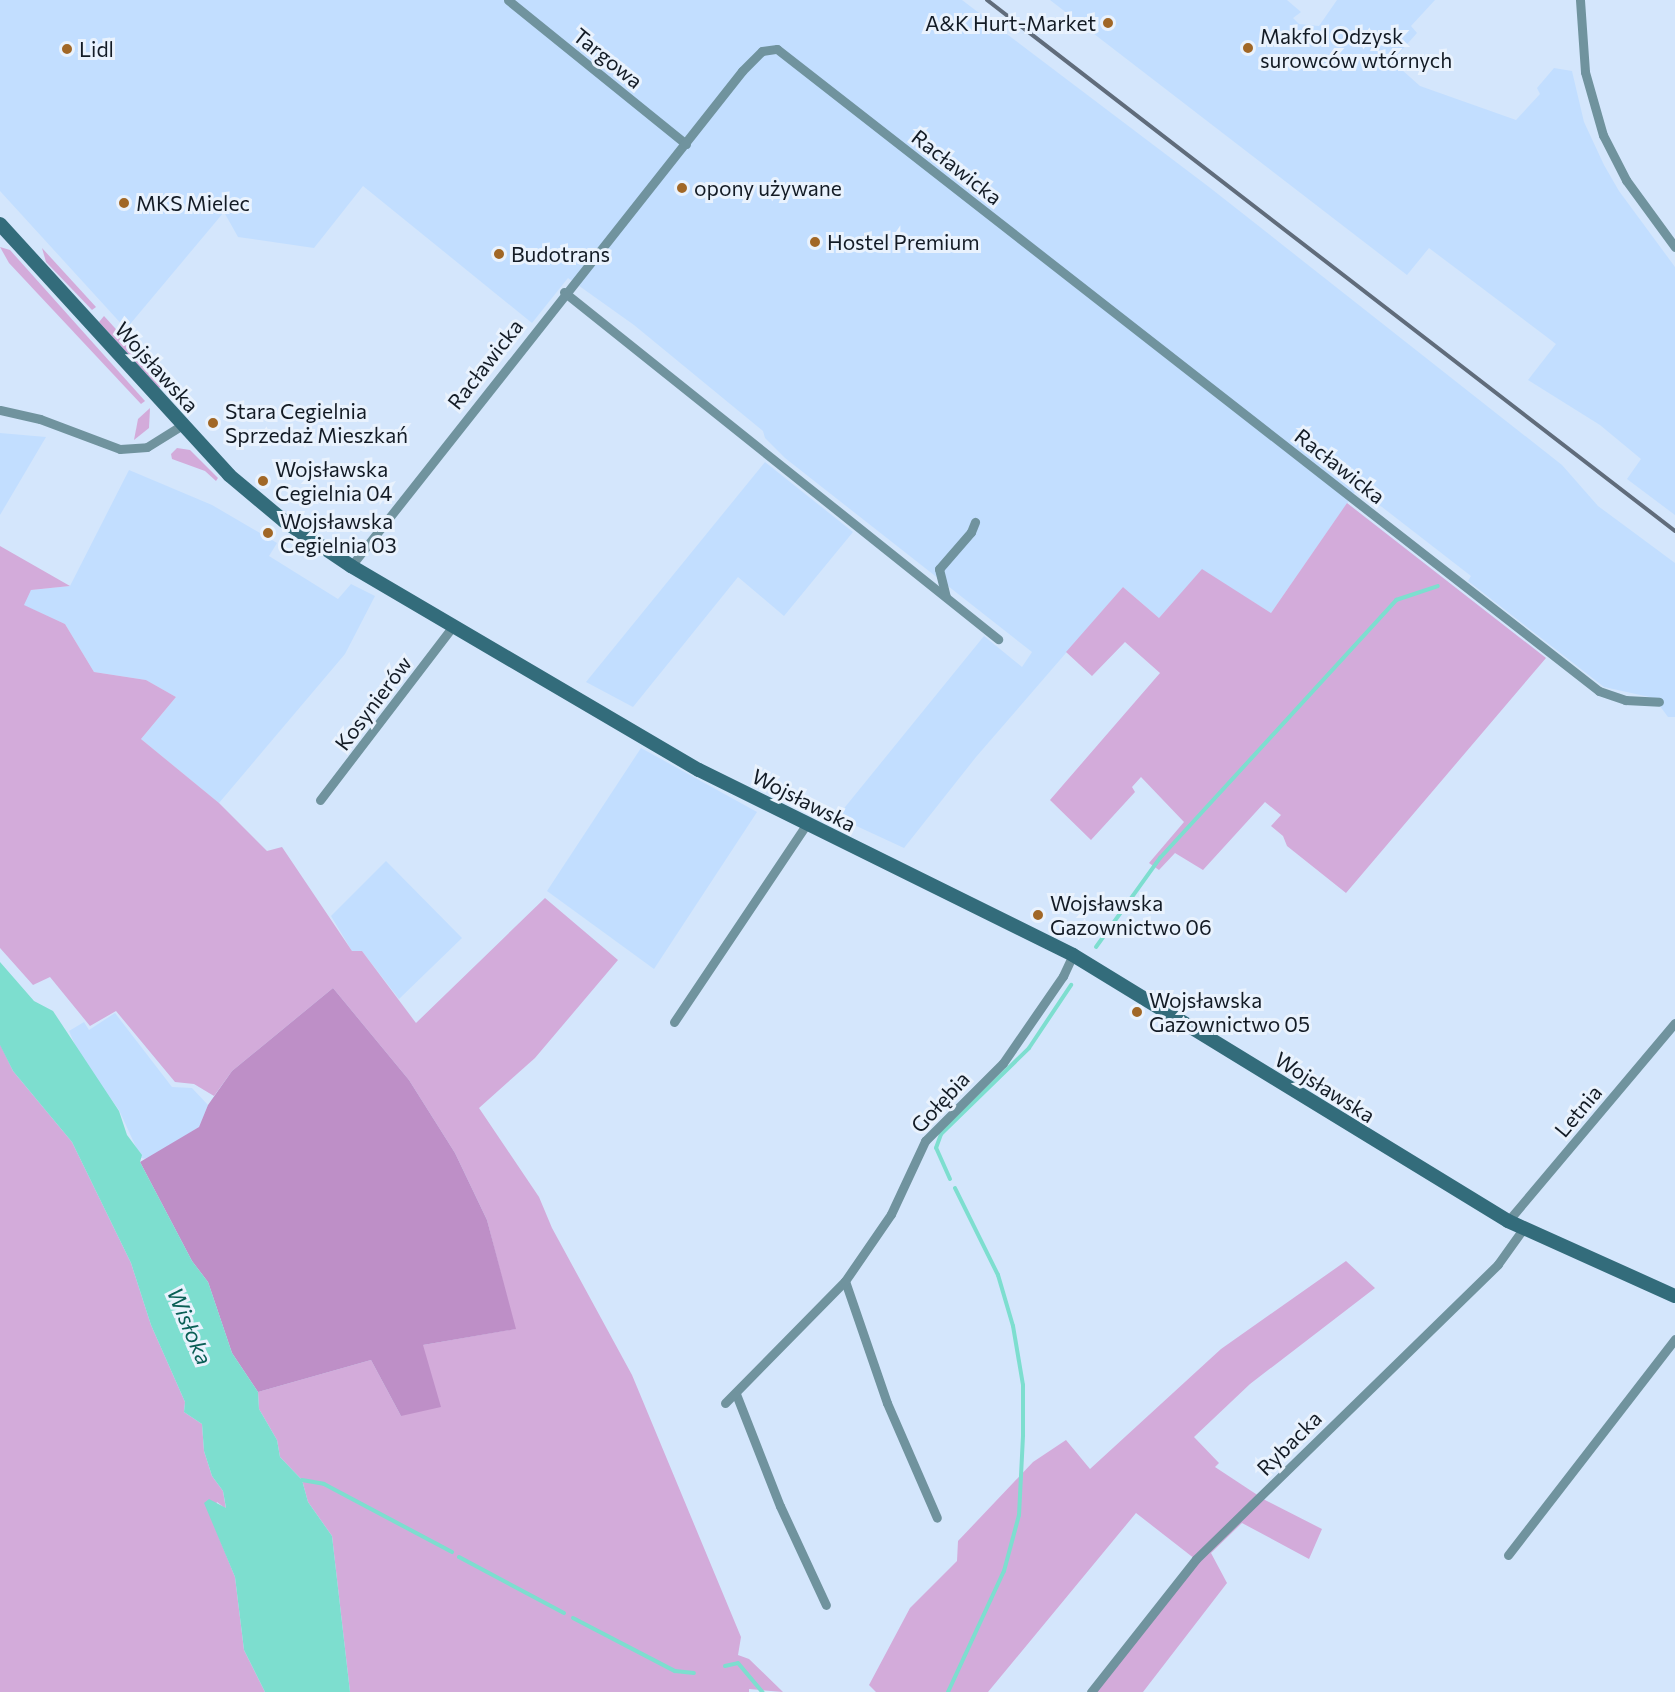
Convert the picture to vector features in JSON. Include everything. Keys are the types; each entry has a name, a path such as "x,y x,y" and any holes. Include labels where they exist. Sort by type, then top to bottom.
{"street":[{"name":"Targowa","path":"508,0 686,144"},
{"path":"1580,0 1585,72 1604,135 1626,180 1675,247"},
{"name":"Racławicka","path":"351,566 564,292 686,144 756,54 769,49 783,52 1599,691 1625,700 1659,702"},
{"name":"Wojsławska","path":"0,224 180,426 257,501 351,566 699,770 805,826 1073,955 1508,1221 1675,1296"},
{"path":"564,292 998,639"},
{"path":"0,410 40,419 120,449 147,447 180,426"},
{"path":"946,597 939,569 971,532 975,522"},
{"name":"Kosynierów","path":"320,800 453,626"},
{"path":"674,1022 805,826"},
{"name":"Gołębia","path":"724,1403 736,1394 845,1281 891,1214 925,1141 1003,1063 1063,976 1073,955"},
{"name":"Letnia","path":"1508,1221 1675,1023"},
{"name":"Rybacka","path":"1091,1692 1196,1559 1498,1264 1523,1229"},
{"path":"845,1281 887,1403 937,1518"},
{"path":"1508,1555 1675,1339"},
{"path":"736,1394 780,1506 826,1605"}],"shaded area":[{"path":"0,0 962,0 1209,187 1562,465 1598,506 1675,563 1675,717 1668,717 1654,698 1604,687 1468,581 1471,576 1382,507 1355,492 1271,613 1202,570 1159,618 1123,587 976,757 904,848 837,817 984,636 1022,667 1032,652 785,458 765,438 763,431 634,325 568,278 532,323 363,186 314,248 238,237 224,212 126,329 0,191"},
{"path":"1050,0 1287,0 1301,12 1293,18 1299,24 1319,26 1337,0 1435,0 1411,26 1417,33 1392,61 1420,86 1516,120 1540,94 1537,88 1554,68 1572,71 1584,122 1604,165 1619,191 1675,267 1675,515 1627,479 1641,459 1600,425 1528,380 1556,344 1429,248 1407,275"},
{"path":"0,247 10,250 145,401 141,404 9,263"},
{"path":"42,248 96,307 92,310 46,262"},
{"path":"104,316 165,383 159,388 99,322"},
{"path":"150,408 149,428 134,440 138,419"},
{"path":"0,433 46,437 0,515"},
{"path":"177,448 190,450 218,478 216,481 205,471 172,459 171,454"},
{"path":"765,462 853,532 784,616 738,577 633,707 586,682"},
{"path":"129,470 212,505 277,543 269,556 338,599 351,584 375,596 345,654 219,803 141,739 176,697 146,680 94,672 65,624 23,605 31,590 70,586"},
{"path":"1347,503 1546,658 1346,893 1287,846 1283,836 1271,826 1281,815 1265,802 1203,870 1175,853 1159,870 1149,863 1184,822 1141,777 1132,787 1135,792 1091,840 1050,800 1160,673 1125,642 1092,676 1066,652 1123,587 1159,618 1202,569 1271,613"},
{"path":"0,546 70,586 31,590 24,605 65,624 94,672 146,680 176,697 141,739 219,803 267,851 282,847 352,951 362,951 416,1023 545,898 618,960 535,1058 479,1108 539,1197 552,1228 632,1375 741,1637 738,1655 749,1659 783,1692 749,1689 749,1692 350,1692 332,1536 308,1502 302,1480 280,1457 277,1440 259,1409 258,1392 371,1360 401,1416 423,1345 515,1329 487,1220 455,1153 409,1080 333,988 232,1071 214,1096 194,1084 175,1082 116,1011 90,1026 50,977 33,985 0,948"},
{"path":"641,748 757,812 654,969 547,891"},
{"path":"386,861 462,938 399,999 362,951 352,951 331,916"},
{"path":"333,988 409,1080 455,1153 487,1220 516,1329 423,1345 441,1407 401,1416 371,1360 258,1392 232,1353 208,1282 192,1261 140,1162 199,1127 208,1105 232,1071"},
{"path":"115,1013 172,1087 192,1088 208,1105 199,1127 147,1159 141,1158 119,1110 79,1054 69,1031 84,1022 89,1030"},
{"path":"0,1044 13,1071 72,1142 131,1263 151,1325 185,1402 184,1412 202,1424 204,1451 212,1476 223,1491 226,1509 217,1502 211,1518 235,1577 244,1650 265,1692 0,1692"},
{"path":"1346,1261 1375,1288 1250,1384 1194,1437 1219,1463 1215,1467 1265,1500 1322,1529 1309,1559 1242,1523 1211,1553 1227,1583 1143,1692 1091,1692 1195,1559 1136,1513 988,1692 876,1692 869,1685 910,1608 957,1561 958,1541 1033,1462 1066,1440 1090,1469 1221,1349"}],"water":[{"name":"Wisłoka","path":"0,962 34,1001 53,1011 119,1111 127,1135 142,1155 140,1162 192,1261 208,1282 232,1353 258,1392 259,1409 277,1440 280,1457 302,1480 308,1502 332,1536 350,1692 265,1692 244,1650 235,1577 204,1503 209,1499 226,1508 223,1491 212,1476 204,1451 202,1424 184,1412 185,1402 151,1325 131,1263 72,1142 13,1071 0,1045"}],"waterway":[{"path":"1096,947 1160,858 1396,600 1438,586"},
{"path":"950,1179 936,1148 941,1134 1029,1048 1071,985"},
{"path":"948,1692 1004,1571 1019,1515 1023,1435 1023,1385 1013,1326 998,1275 955,1188"},
{"path":"302,1480 324,1484 452,1552"},
{"path":"459,1557 564,1613"},
{"path":"573,1618 675,1671 694,1673"},
{"path":"725,1666 738,1663 762,1692"}],"railway":[{"path":"987,0 1675,531"}],"place":[{"name":"A&K Hurt-Market","path":"1108,23"},
{"name":"Makfol Odzysk surowców wtórnych","path":"1248,48"},
{"name":"Lidl","path":"67,49"},
{"name":"opony używane","path":"682,188"},
{"name":"MKS Mielec","path":"124,203"},
{"name":"Hostel Premium","path":"815,242"},
{"name":"Budotrans","path":"499,254"},
{"name":"Stara Cegielnia Sprzedaż Mieszkań","path":"213,423"},
{"name":"Wojsławska Cegielnia 04","path":"263,481"},
{"name":"Wojsławska Cegielnia 03","path":"268,533"},
{"name":"Wojsławska Gazownictwo 06","path":"1038,915"},
{"name":"Wojsławska Gazownictwo 05","path":"1137,1012"}]}
